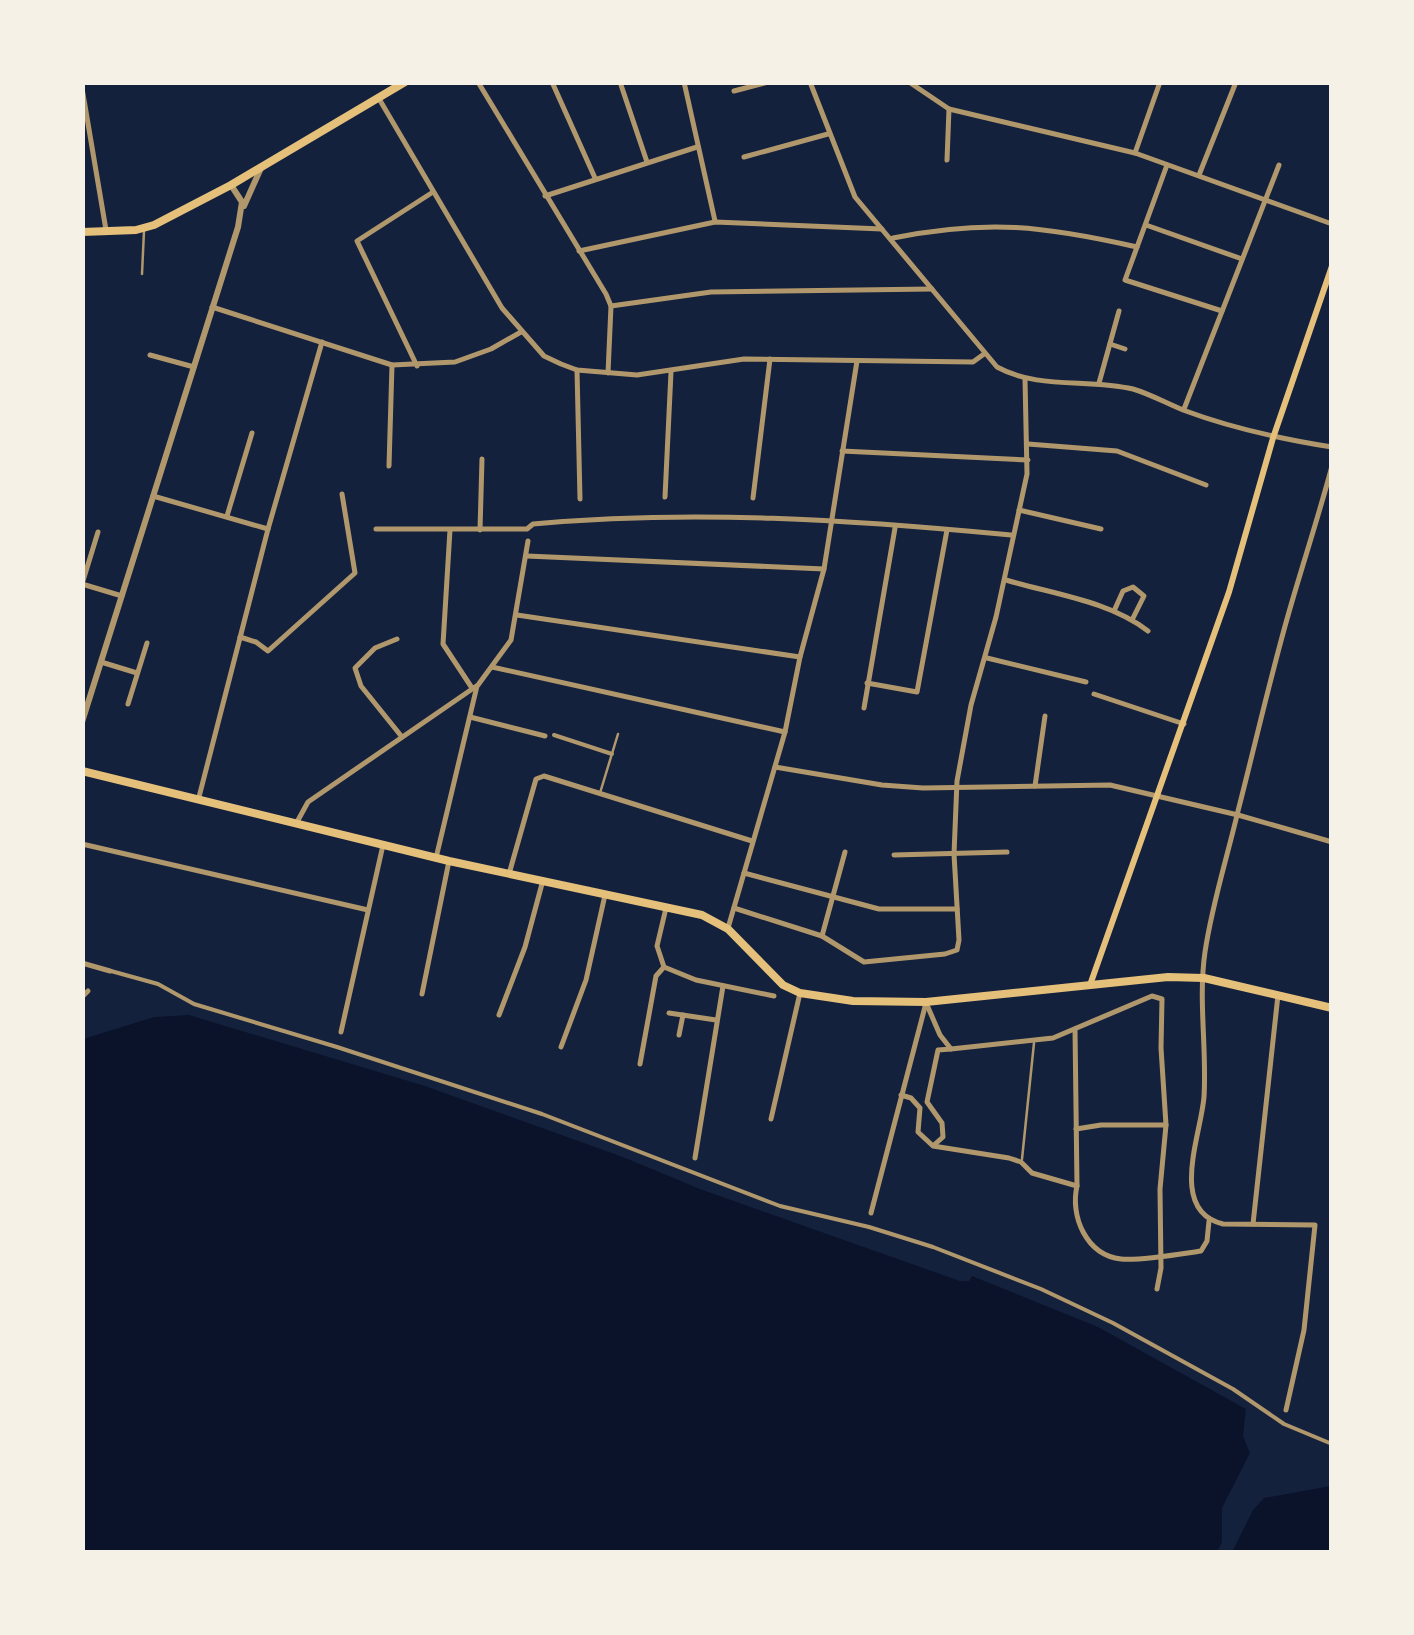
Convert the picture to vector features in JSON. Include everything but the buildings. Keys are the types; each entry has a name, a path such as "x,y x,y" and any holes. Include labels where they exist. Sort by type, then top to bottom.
{"main road":[{"path":"82,232 144,229 231,185 404,82"},
{"path":"1090,985 1184,724 1332,266"},
{"path":"82,771 436,858 702,915 728,929 783,985 800,993 852,1001 926,1002 1168,977 1204,978 1332,1008"}],"street":[{"path":"478,82 606,294 610,306 608,374"},
{"path":"552,82 595,178"},
{"path":"620,82 647,162"},
{"path":"684,82 715,222"},
{"path":"734,90 768,82"},
{"path":"810,82 855,197 984,354 1008,373 1026,379 1099,383 1136,390 1184,410 1274,438 1332,447"},
{"path":"909,82 949,109 1135,153 1332,224"},
{"path":"1135,153 1160,82"},
{"path":"1200,175 1236,82"},
{"path":"82,88 106,233"},
{"path":"378,98 490,290 544,356 577,370 608,374 671,372 718,362 770,359 973,362 984,354"},
{"path":"947,160 949,109"},
{"path":"744,157 829,134"},
{"path":"545,196 697,146"},
{"path":"1167,165 1124,280 1222,311"},
{"path":"1184,410 1279,165"},
{"path":"82,722 242,211 262,166"},
{"path":"231,185 242,202 242,211"},
{"path":"417,366 356,241 433,192"},
{"path":"578,251 715,222 882,229"},
{"path":"1145,225 1242,259"},
{"path":"891,238 980,226 1023,226 1137,247"},
{"path":"610,306 711,292 934,289"},
{"path":"212,307 392,366 455,362 521,332"},
{"path":"1099,383 1118,311"},
{"path":"199,798 268,529 322,342"},
{"path":"1110,344 1125,349"},
{"path":"150,354 194,367"},
{"path":"753,498 770,359"},
{"path":"728,929 785,732 824,569 857,362"},
{"path":"389,466 392,366"},
{"path":"577,370 580,499"},
{"path":"666,497 671,372"},
{"path":"734,908 822,936 864,962 956,950 959,940 954,854 962,746 1005,580 1028,460 1026,379"},
{"path":"227,517 252,432"},
{"path":"1028,444 1116,451 1206,485"},
{"path":"842,451 1028,460"},
{"path":"480,530 482,459"},
{"path":"1280,1422 1304,1330 1315,1225 1209,1221 1198,1210 1192,1195 1194,1150 1204,1097 1201,1033 1205,955 1218,890 1332,466"},
{"path":"240,637 268,651 355,572 342,494"},
{"path":"153,496 268,529"},
{"path":"1019,510 1101,529"},
{"path":"376,529 527,529 533,524 610,517 832,519 1012,535"},
{"path":"864,708 895,527"},
{"path":"436,858 475,686 443,644 450,530"},
{"path":"867,683 917,692 947,530"},
{"path":"98,532 82,584 122,596"},
{"path":"297,822 308,802 475,686 492,667 511,640 528,541"},
{"path":"526,556 824,569"},
{"path":"1005,580 1133,618 1148,631"},
{"path":"1114,612 1124,591 1133,587 1144,596 1133,618"},
{"path":"517,615 800,657"},
{"path":"397,639 375,648 355,668 360,686 402,738"},
{"path":"128,704 148,643"},
{"path":"986,658 1086,682"},
{"path":"101,662 138,674"},
{"path":"492,667 785,732"},
{"path":"82,690 92,692"},
{"path":"1094,694 1184,724"},
{"path":"470,716 545,736"},
{"path":"1035,786 1045,716"},
{"path":"554,735 612,754"},
{"path":"775,767 882,785 1110,785 1332,842"},
{"path":"509,874 536,778 544,776 752,841"},
{"path":"82,844 368,910"},
{"path":"338,1047 384,845"},
{"path":"822,936 845,852"},
{"path":"894,854 1007,852"},
{"path":"422,994 450,861"},
{"path":"744,873 880,910 957,909"},
{"path":"500,1015 525,947 542,880"},
{"path":"560,1047 586,980 605,895"},
{"path":"666,908 657,946 664,967 675,974 774,996"},
{"path":"82,963 158,984 194,1004 524,1108 780,1206 869,1227 987,1268 1114,1323 1233,1389 1280,1422 1332,1444"},
{"path":"640,1064 656,976 664,967"},
{"path":"690,1171 723,986"},
{"path":"771,1119 800,993"},
{"path":"1253,1224 1278,995"},
{"path":"933,1146 944,1137 942,1123 927,1102 938,1050 1034,1042 1076,1029 1152,996 1162,999 1166,1124 1157,1290"},
{"path":"926,1002 940,1035 951,1049"},
{"path":"869,1227 926,1002"},
{"path":"670,1013 717,1020"},
{"path":"679,1035 683,1015"},
{"path":"1076,1029 1074,1201 1083,1233 1098,1250 1119,1259 1200,1251 1207,1241 1209,1221"},
{"path":"902,1095 912,1098 920,1108 918,1132 933,1146 1022,1162 1032,1172 1077,1186"},
{"path":"1076,1129 1166,1124"}],"lane":[{"path":"142,274 144,229"},
{"path":"600,793 618,734"},
{"path":"1022,1162 1034,1042"}],"water":[{"path":"189,1015 425,1086 960,1281 969,1281 972,1276 1098,1327 1246,1409 1243,1436 1250,1453 1222,1508 1222,1542 1217,1552 83,1552 83,1039 154,1017"},
{"path":"1331,1486 1331,1552 1232,1552 1253,1510 1264,1498"}]}
